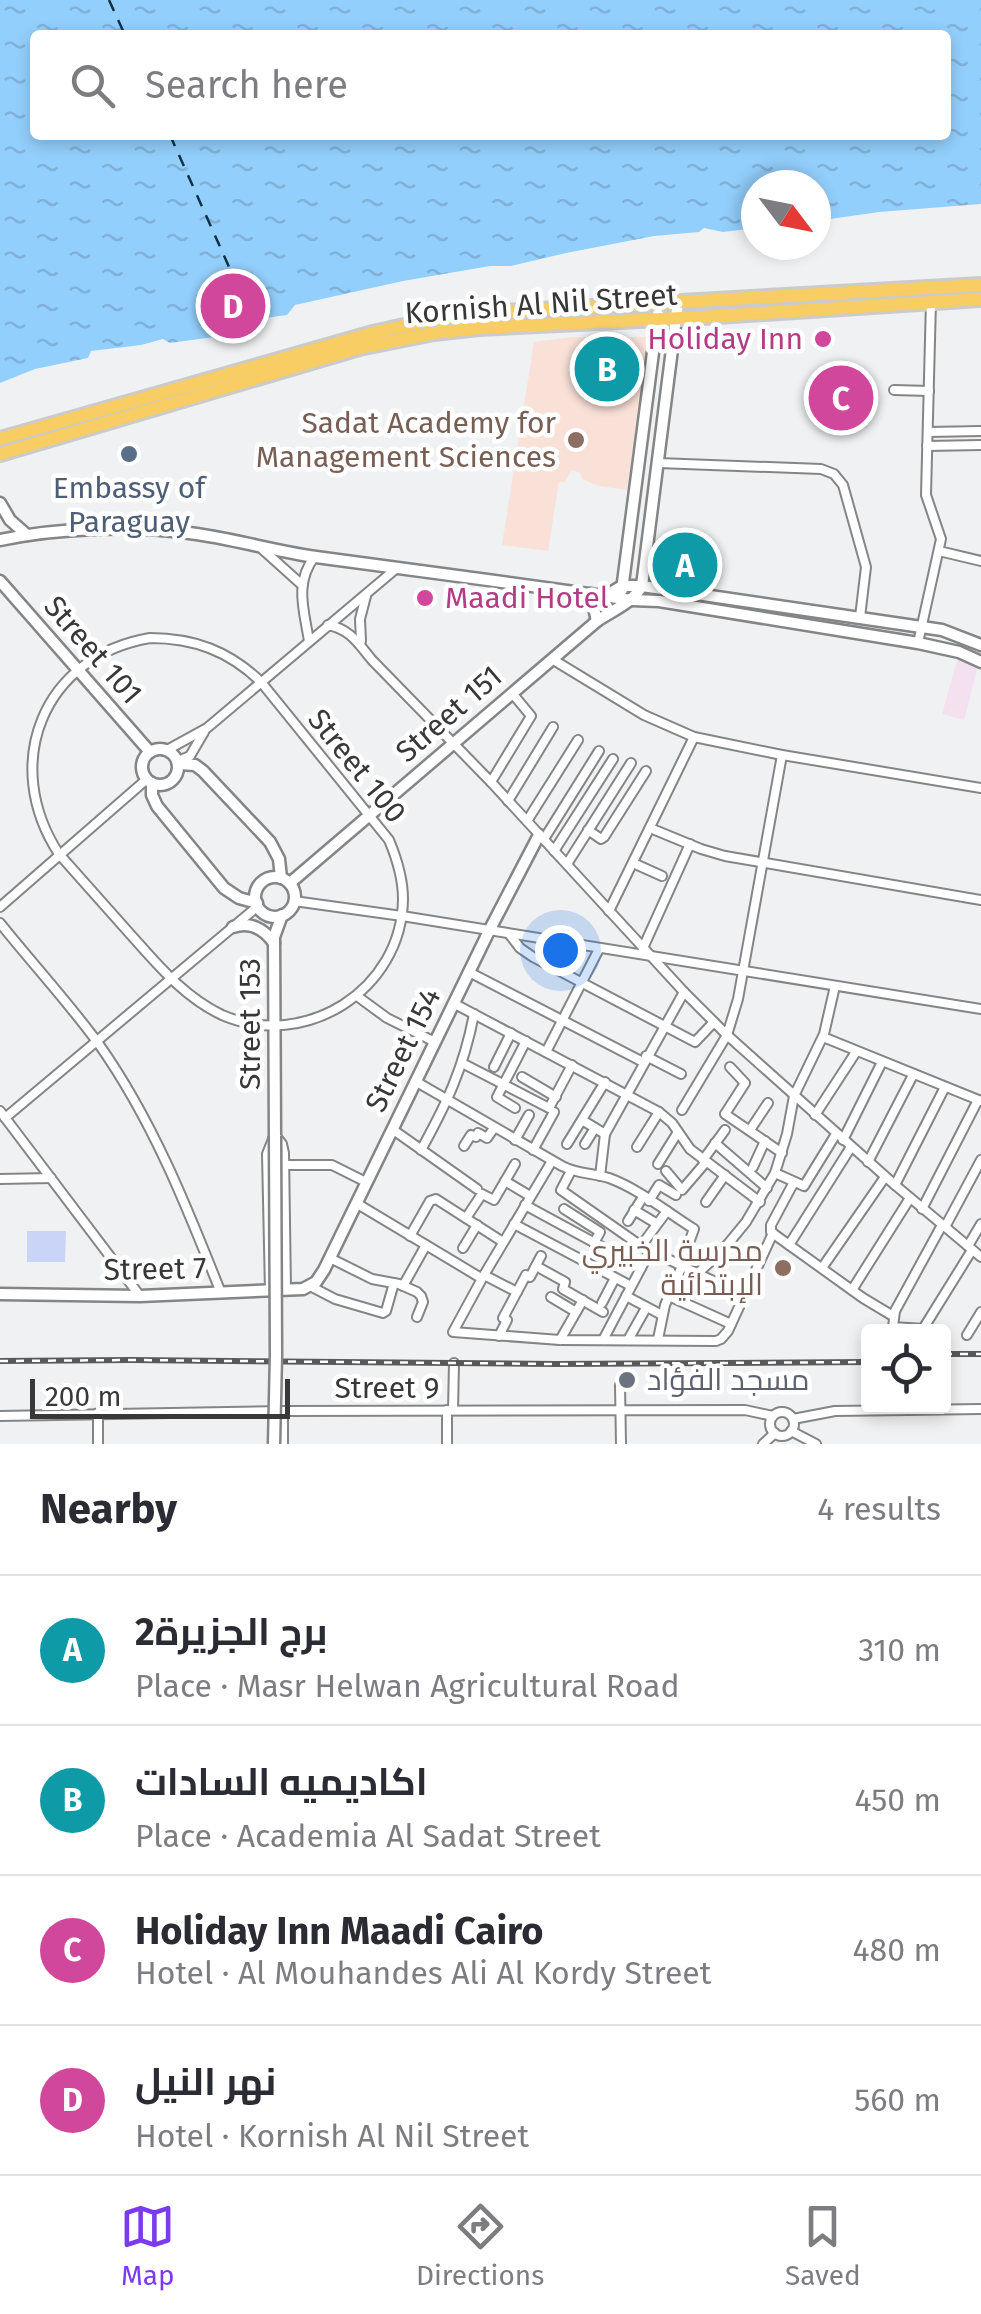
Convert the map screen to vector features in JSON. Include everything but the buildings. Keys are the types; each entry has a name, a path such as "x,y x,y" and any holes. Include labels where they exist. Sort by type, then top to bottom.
{"highway":[{"name":"Kornish Al Nil Street","path":"0,439 340,342 484,313 981,285"},
{"name":"Kornish Al Nil Street","path":"0,454 383,342 434,332 981,298"}],"street":[{"path":"918,643 941,534 926,495 931,301"},
{"path":"678,302 642,586 922,627 950,632 981,645"},
{"path":"625,595 659,303"},
{"path":"894,390 929,391"},
{"path":"928,432 981,432"},
{"path":"927,446 981,445"},
{"path":"637,472 657,468 821,468 834,474 843,485 866,567 860,617"},
{"path":"0,503 10,520 26,534"},
{"path":"0,540 26,534 148,529 211,536 315,556 754,615 947,649 981,662"},
{"path":"262,548 301,584"},
{"path":"939,551 981,561"},
{"path":"309,641 301,584 315,556"},
{"path":"166,750 207,728 398,567"},
{"name":"Street 101","path":"0,581 150,752"},
{"name":"Street 151","path":"286,881 370,815 625,595 642,586"},
{"path":"362,646 360,619 367,593"},
{"path":"591,594 597,621"},
{"path":"328,624 349,633 362,646 727,1035 895,1186 981,1257"},
{"name":"Street 100","path":"150,638 171,638 211,647 261,682 370,815 396,854 402,885 398,932 378,973 357,996 310,1021 275,1026 218,1013 170,979 59,854 40,822 28,764 46,704 76,670 110,648 150,638"},
{"path":"552,659 644,715 694,737 981,788"},
{"path":"491,782 531,716 512,693"},
{"path":"508,801 553,727"},
{"path":"177,762 190,756 207,728"},
{"path":"609,911 694,737"},
{"path":"527,821 578,740"},
{"path":"150,781 162,785 177,774 173,754 158,749 144,759 142,768 150,781 156,806 224,888 257,904 268,915 282,915 290,910 294,892 270,842 203,771 177,762"},
{"path":"541,837 599,751"},
{"path":"682,1110 727,1035 744,971 782,755"},
{"path":"554,851 613,759"},
{"path":"567,864 631,762"},
{"path":"588,830 604,837 646,771"},
{"path":"0,907 150,781"},
{"path":"650,828 725,856 981,900"},
{"name":"Street 154","path":"310,1286 330,1258 489,931 541,837"},
{"path":"643,948 690,844"},
{"path":"633,862 662,876"},
{"path":"257,904 259,885 269,878 286,881"},
{"path":"294,901 981,1010"},
{"path":"140,1296 3,1115 257,904"},
{"name":"Street 153","path":"270,1291 267,1154 275,1135 274,944 282,915"},
{"path":"0,923 96,1041 128,1090 160,1149 221,1292"},
{"path":"233,926 253,926 265,932 274,944"},
{"path":"510,935 526,953 696,1042 714,1022"},
{"path":"546,1052 599,949"},
{"path":"469,972 680,1074"},
{"path":"696,1274 735,1236 775,1173 794,1096 823,1037 834,986"},
{"path":"600,1176 605,1134 684,992"},
{"path":"357,996 387,1018 435,1042"},
{"path":"453,1004 659,1112 672,1123 685,1144 774,1218"},
{"path":"420,1150 448,1100 474,1014"},
{"path":"494,1066 511,1034"},
{"path":"823,1037 979,1100 922,1208"},
{"path":"515,1108 498,1098 526,1041"},
{"path":"815,1115 856,1052"},
{"path":"789,1244 882,1062"},
{"path":"462,1063 551,1110"},
{"path":"533,1150 572,1065"},
{"path":"730,1067 744,1084 726,1114 782,1152"},
{"path":"868,1162 913,1075"},
{"path":"522,1077 556,1097"},
{"path":"415,1082 571,1171 600,1176 646,1199 694,1229 686,1248 710,1262"},
{"path":"566,1144 605,1082"},
{"path":"895,1186 945,1087"},
{"path":"750,1130 768,1102"},
{"path":"638,1147 659,1112"},
{"path":"515,1140 529,1115"},
{"path":"582,1120 605,1134"},
{"path":"464,1146 471,1135 487,1138 494,1128"},
{"path":"584,1144 594,1128"},
{"path":"392,1129 477,1189"},
{"path":"666,1171 682,1190 725,1130"},
{"path":"658,1164 678,1132"},
{"path":"274,1444 275,1135"},
{"name":"Street 153","path":"275,1135 282,1144 284,1165 286,1290"},
{"path":"775,1173 805,1185 843,1140"},
{"path":"753,1167 765,1141"},
{"path":"715,1143 767,1188"},
{"path":"981,1160 893,1316 893,1327 922,1330 981,1224"},
{"path":"552,1161 453,1332 560,1340 716,1341 725,1336 773,1234"},
{"path":"466,1218 482,1194 492,1200 515,1164"},
{"path":"284,1165 332,1165 366,1182"},
{"path":"571,1171 560,1190 645,1248 744,1296"},
{"path":"706,1202 725,1176"},
{"path":"822,1268 886,1177"},
{"path":"0,1179 51,1178"},
{"path":"505,1181 527,1201 641,1268"},
{"path":"794,1182 770,1227 773,1234 893,1316"},
{"path":"628,1221 659,1185 676,1194"},
{"path":"852,1290 910,1198"},
{"path":"410,1236 434,1199 503,1242"},
{"path":"356,1203 426,1246 517,1292"},
{"path":"564,1209 600,1232 594,1243"},
{"path":"634,1210 654,1222"},
{"path":"604,1340 641,1268 645,1248 667,1212"},
{"path":"514,1224 632,1286"},
{"path":"463,1248 476,1225"},
{"path":"310,1286 335,1298 385,1312 426,1246"},
{"path":"599,1269 609,1251"},
{"path":"500,1336 506,1320 503,1318 541,1256"},
{"path":"330,1258 372,1279 399,1284 422,1296 417,1316"},
{"path":"536,1266 565,1282 562,1289 602,1307 616,1278"},
{"path":"658,1339 662,1315 682,1266"},
{"name":"Street 7","path":"0,1294 140,1296 310,1286"},
{"path":"626,1296 662,1315"},
{"path":"669,1296 731,1324"},
{"path":"551,1297 576,1312"},
{"path":"560,1340 583,1300"},
{"path":"628,1340 646,1308"},
{"path":"967,1335 981,1312"},
{"path":"448,1444 454,1364"},
{"path":"620,1385 621,1444"},
{"path":"794,1419 835,1411 981,1409"},
{"name":"Street 9","path":"0,1416 745,1410 773,1416"},
{"path":"283,1444 284,1411"},
{"path":"776,1437 770,1423 773,1416 786,1412 794,1419"},
{"path":"98,1413 98,1444"},
{"path":"763,1444 791,1431 794,1419"},
{"path":"791,1431 816,1444"}],"shaded area":[{"name":"Sadat Academy for Management Sciences","path":"572,337 650,337 627,490 599,486 582,479 580,472 571,471 565,482 559,482 548,551 502,545 534,342"},
{"path":"958,657 979,663 964,720 942,714"},
{"path":"27,1231 66,1231 65,1262 27,1262"}],"water":[{"path":"0,0 981,0 981,204 831,219 831,170 741,170 741,230 723,232 704,228 511,266 403,281 295,305 287,315 258,319 247,328 214,337 170,343 163,339 91,351 88,358 35,369 0,383"}],"ferry route":[{"path":"109,0 123,30"},
{"path":"172,140 234,278 239,307"}],"railway":[{"path":"951,1354 981,1354"},
{"path":"0,1361 861,1362"}],"place":[{"name":"نهر النيل","path":"233,306"},
{"name":"Holiday Inn","path":"823,339"},
{"name":"اكاديميه السادات","path":"607,369"},
{"name":"Holiday Inn Maadi Cairo","path":"841,398"},
{"name":"Sadat Academy for Management Sciences","path":"576,440"},
{"name":"Embassy of Paraguay","path":"129,454"},
{"name":"برج الجزيرة2","path":"685,565"},
{"name":"Maadi Hotel","path":"425,598"},
{"name":"مدرسة الخبيري الإبتدائية","path":"783,1268"},
{"name":"مسجد الفؤاد","path":"627,1380"}]}
